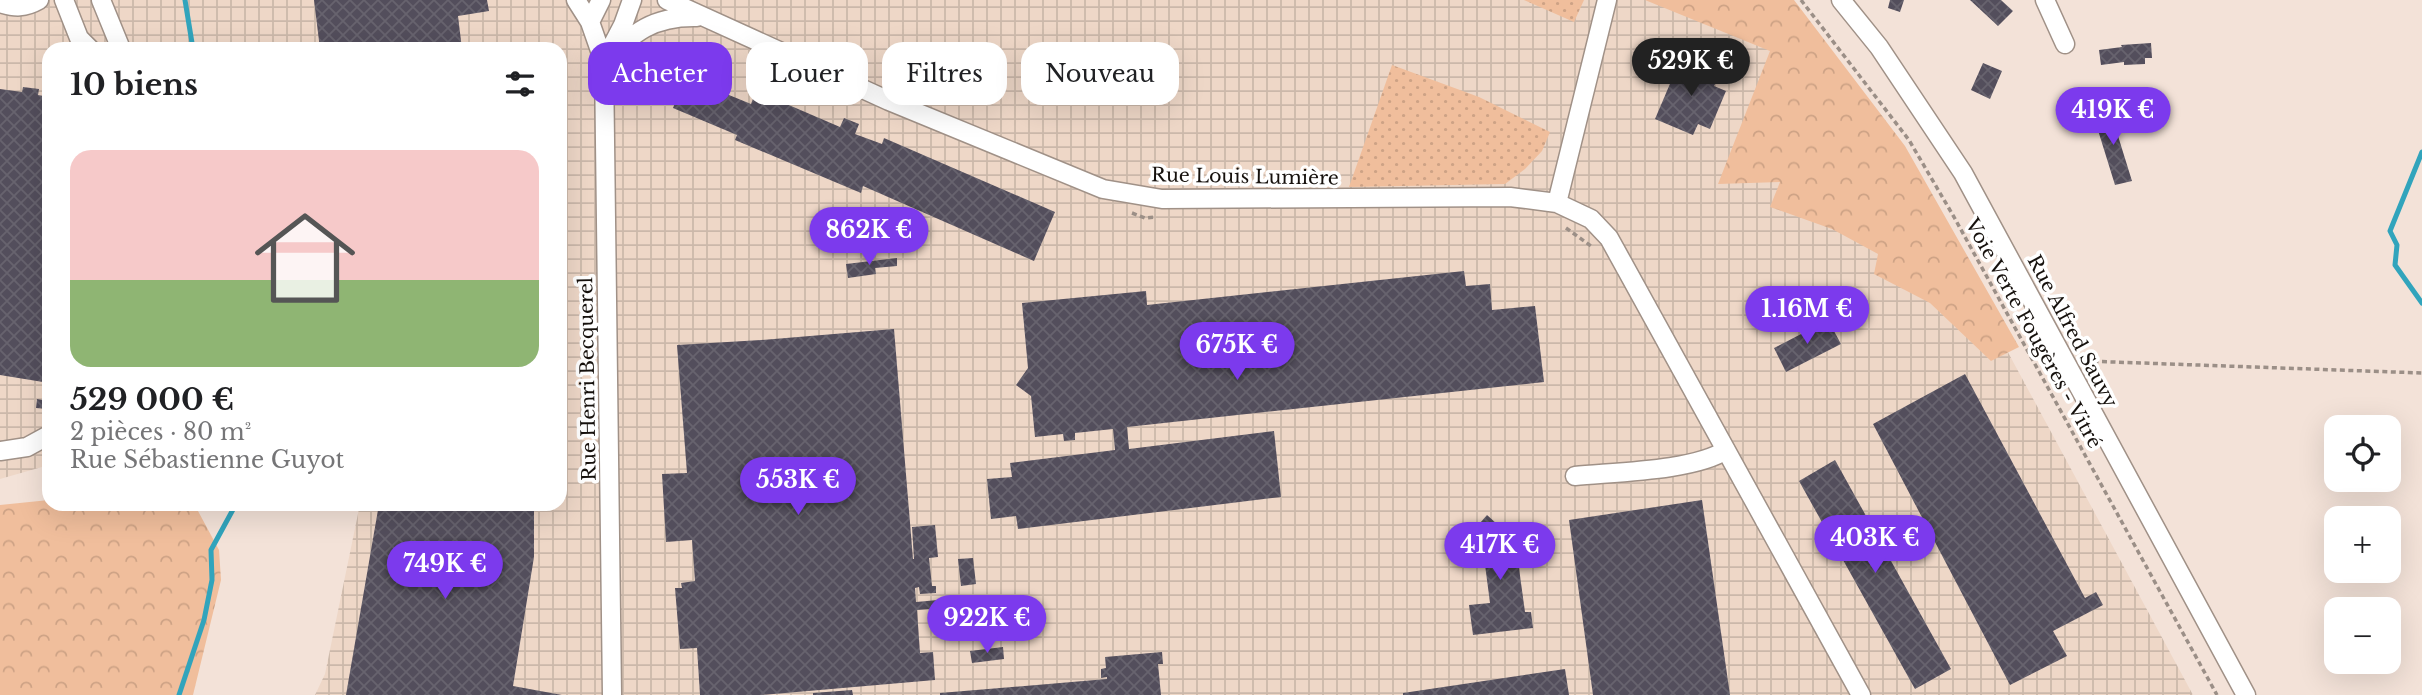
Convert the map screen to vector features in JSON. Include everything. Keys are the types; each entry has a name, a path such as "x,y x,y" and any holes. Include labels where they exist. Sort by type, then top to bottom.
{"street":[{"path":"0,2 14,8 31,5 39,0"},
{"path":"64,0 83,42"},
{"path":"101,0 118,42"},
{"name":"Rue Henri Becquerel","path":"576,0 590,22 597,42"},
{"path":"590,22 601,0"},
{"name":"Rue Henri Becquerel","path":"614,42 632,0"},
{"name":"Rue Louis Lumière","path":"667,0 889,101 1102,189 1162,199 1510,197 1557,204 1591,219 1604,233 1861,695"},
{"path":"1557,204 1607,0"},
{"name":"Rue Alfred Sauvy","path":"1841,0 1886,58 1956,162 2246,695"},
{"path":"2045,0 2065,44"},
{"path":"624,42 650,24 676,18 704,17"},
{"name":"Rue Henri Becquerel","path":"605,105 612,695"},
{"path":"0,451 27,446 42,438"},
{"path":"1575,476 1694,463 1726,450"}],"path":[{"name":"Voie Verte Fougères - Vitré","path":"1801,0 1909,141 1954,216 2217,695"},
{"path":"1132,213 1144,218 1156,216"},
{"path":"1564,226 1591,246 1604,233"},
{"path":"2038,370 2066,362 2422,373"}],"shaded area":[{"path":"0,0 1784,0 1901,154 2193,695 315,695 325,674 359,511 567,511 567,42 42,42 42,467 0,479"}],"green space":[{"path":"1524,0 1584,0 1574,22"},
{"path":"1645,0 1794,0 1905,146 2019,347 1991,361 1930,303 1874,274 1878,254 1832,229 1770,207 1780,182 1718,184 1770,51"},
{"path":"1392,65 1479,97 1550,132 1542,151 1525,169 1505,184 1349,187"},
{"path":"42,501 42,511 198,511 219,550 221,580 193,695 0,695 0,505"}],"building":[{"path":"314,0 487,0 489,11 458,16 461,42 319,42"},
{"path":"1890,0 1904,0 1900,12 1888,8"},
{"path":"1970,0 2001,0 2013,11 1998,26"},
{"path":"2151,43 2152,58 2145,58 2145,64 2124,65 2124,62 2101,65 2099,50"},
{"path":"1681,58 1720,74 1714,86 1726,91 1710,129 1698,124 1693,135 1655,119"},
{"path":"1983,63 2002,71 1990,99 1971,90"},
{"path":"23,87 39,89 38,95 42,96 42,382 0,375 0,89 22,92"},
{"path":"732,96 746,102 746,105 789,105 840,127 844,118 859,124 855,134 882,144 884,138 1055,212 1034,261 863,186 861,193 735,140 737,135 673,108 674,105 732,105"},
{"path":"2112,107 2116,122 2114,123 2132,181 2115,185 2097,127 2102,126 2098,111"},
{"path":"897,258 897,266 875,268 876,274 848,278 846,264"},
{"path":"1464,271 1466,286 1490,284 1492,310 1535,306 1544,382 1127,427 1129,449 1274,431 1281,497 1018,529 1016,516 991,519 987,479 1012,477 1010,463 1115,450 1113,429 1075,433 1075,440 1064,441 1063,434 1035,437 1031,396 1016,385 1028,368 1022,303 1146,291 1147,305"},
{"path":"1828,320 1841,344 1786,372 1774,348"},
{"path":"894,329 913,559 912,527 935,525 938,557 929,558 932,586 936,586 936,593 920,594 919,587 915,588 916,602 938,600 939,608 917,610 920,653 933,652 935,680 761,695 700,695 697,648 680,649 675,588 682,588 681,583 695,581 692,540 666,542 662,474 687,473 677,345"},
{"path":"1965,374 2085,598 2096,592 2103,605 2053,631 2067,656 2010,685 1873,424"},
{"path":"37,399 42,400 42,409 36,408"},
{"path":"1835,460 1951,669 1915,689 1799,481"},
{"path":"1702,500 1730,695 1593,695 1569,520"},
{"path":"378,511 534,511 534,557 513,686 562,695 346,695"},
{"path":"1487,515 1497,524 1495,526 1526,545 1528,559 1518,561 1525,612 1531,612 1533,628 1473,635 1469,605 1490,603 1484,557 1468,544 1475,534 1472,532"},
{"path":"973,558 976,584 961,586 958,559"},
{"path":"1003,647 1004,659 972,663 970,651"},
{"path":"1162,652 1163,664 1158,664 1161,695 940,695 1107,679 1101,678 1101,669 1106,668 1105,657"},
{"path":"1565,669 1569,695 1403,695 1403,693"},
{"path":"852,690 853,695 813,695 813,693"}],"waterway":[{"path":"185,0 192,42"},
{"path":"2422,152 2390,231 2397,245 2395,265 2422,303"},
{"path":"179,695 204,620 212,580 211,550 232,511"}]}
